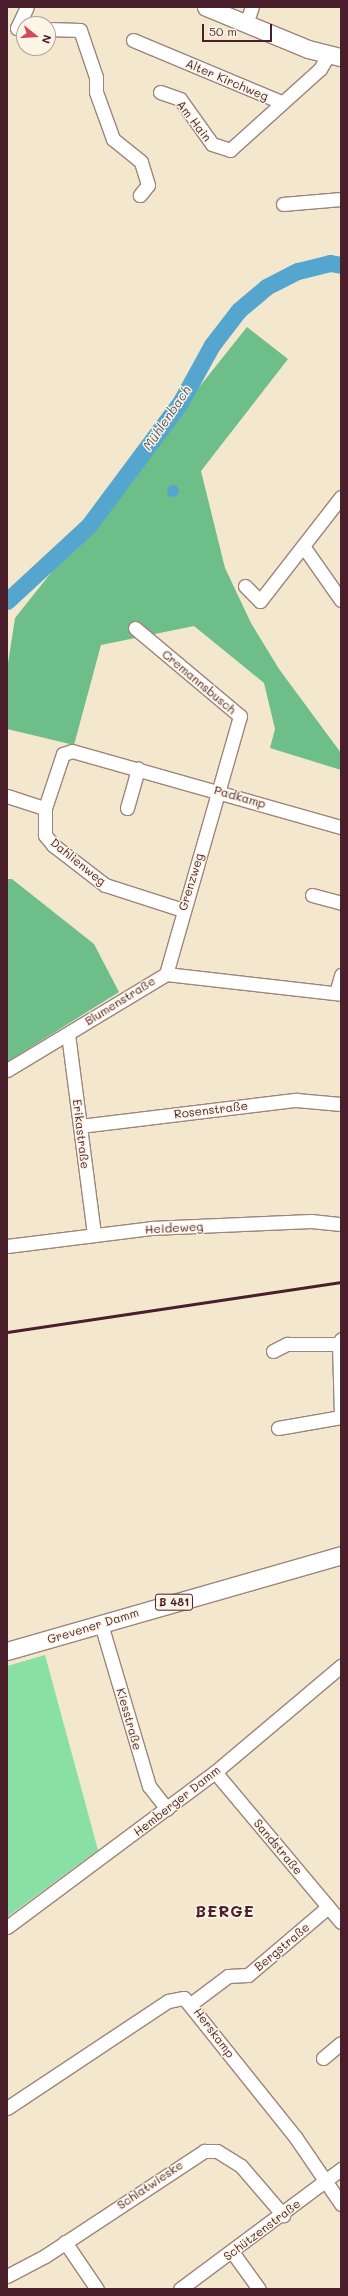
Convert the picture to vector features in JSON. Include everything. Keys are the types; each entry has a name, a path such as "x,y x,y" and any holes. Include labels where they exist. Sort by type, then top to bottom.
{"main road":[{"path":"206,7 246,24 334,56"},
{"name":"Grevener Damm","path":"7,1651 341,1555"}],"street":[{"path":"246,24 252,7"},
{"path":"56,29 80,30 96,77 96,92 113,139 142,162 148,185 140,195"},
{"name":"Alter Kirchweg","path":"133,40 281,102 334,56"},
{"name":"Am Hain","path":"160,92 180,99 201,132 222,150 236,145 281,102"},
{"path":"283,204 341,199"},
{"path":"246,586 260,601 341,497"},
{"path":"303,546 341,600"},
{"name":"Cremannsbusch","path":"135,628 240,716 220,791"},
{"name":"Padkamp","path":"72,751 220,791 341,827"},
{"name":"Dahlienweg","path":"72,751 62,754 59,761 45,808 45,834 53,845 105,885 183,910"},
{"path":"127,808 138,769"},
{"name":"Grenzweg","path":"166,974 183,910 220,791"},
{"path":"7,796 45,808"},
{"path":"312,895 341,903"},
{"name":"Blumenstraße","path":"7,1070 166,974 338,994"},
{"path":"338,994 341,975"},
{"name":"Erikastraße","path":"68,1034 94,1234"},
{"name":"Rosenstraße","path":"80,1126 296,1100 341,1104"},
{"name":"Heideweg","path":"7,1246 94,1234 311,1221 341,1224"},
{"path":"273,1351 287,1344 340,1341 341,1417 278,1428"},
{"name":"Kiesstraße","path":"101,1624 149,1786 166,1809"},
{"name":"Hemberger Damm","path":"7,1927 215,1772 341,1666"},
{"name":"Sandstraße","path":"215,1772 334,1907 341,1922"},
{"name":"Bergstraße","path":"192,2003 228,1976 248,1975 334,1907"},
{"name":"Herskamp","path":"7,2108 174,1998 184,1998 192,2003 327,2180 341,2204"},
{"path":"323,2058 341,2043"},
{"name":"Schlatwieske","path":"7,2276 65,2242 204,2151 217,2151 241,2166 283,2215"},
{"name":"Schützenstraße","path":"180,2289 233,2253 341,2169"},
{"path":"65,2242 97,2289"},
{"path":"233,2253 259,2289"}],"green space":[{"path":"247,327 288,359 201,471 225,568 251,623 279,669 341,753 341,770 270,748 275,729 264,683 194,626 101,645 74,745 7,729 7,670 15,618"},
{"path":"7,879 12,879 94,944 119,992 7,1062"},
{"path":"45,1655 98,1850 7,1917 7,1666"}],"water":[{"path":"171,485 175,485 179,491 175,497 171,497 167,493 167,489"}],"waterway":[{"name":"Mühlenbach","path":"7,601 89,525 180,403 212,345 239,310 266,287 298,271 330,263 341,265"}],"railway":[{"path":"7,1332 341,1282"}],"district":[{"name":"BERGE","path":"225,1911"}]}
